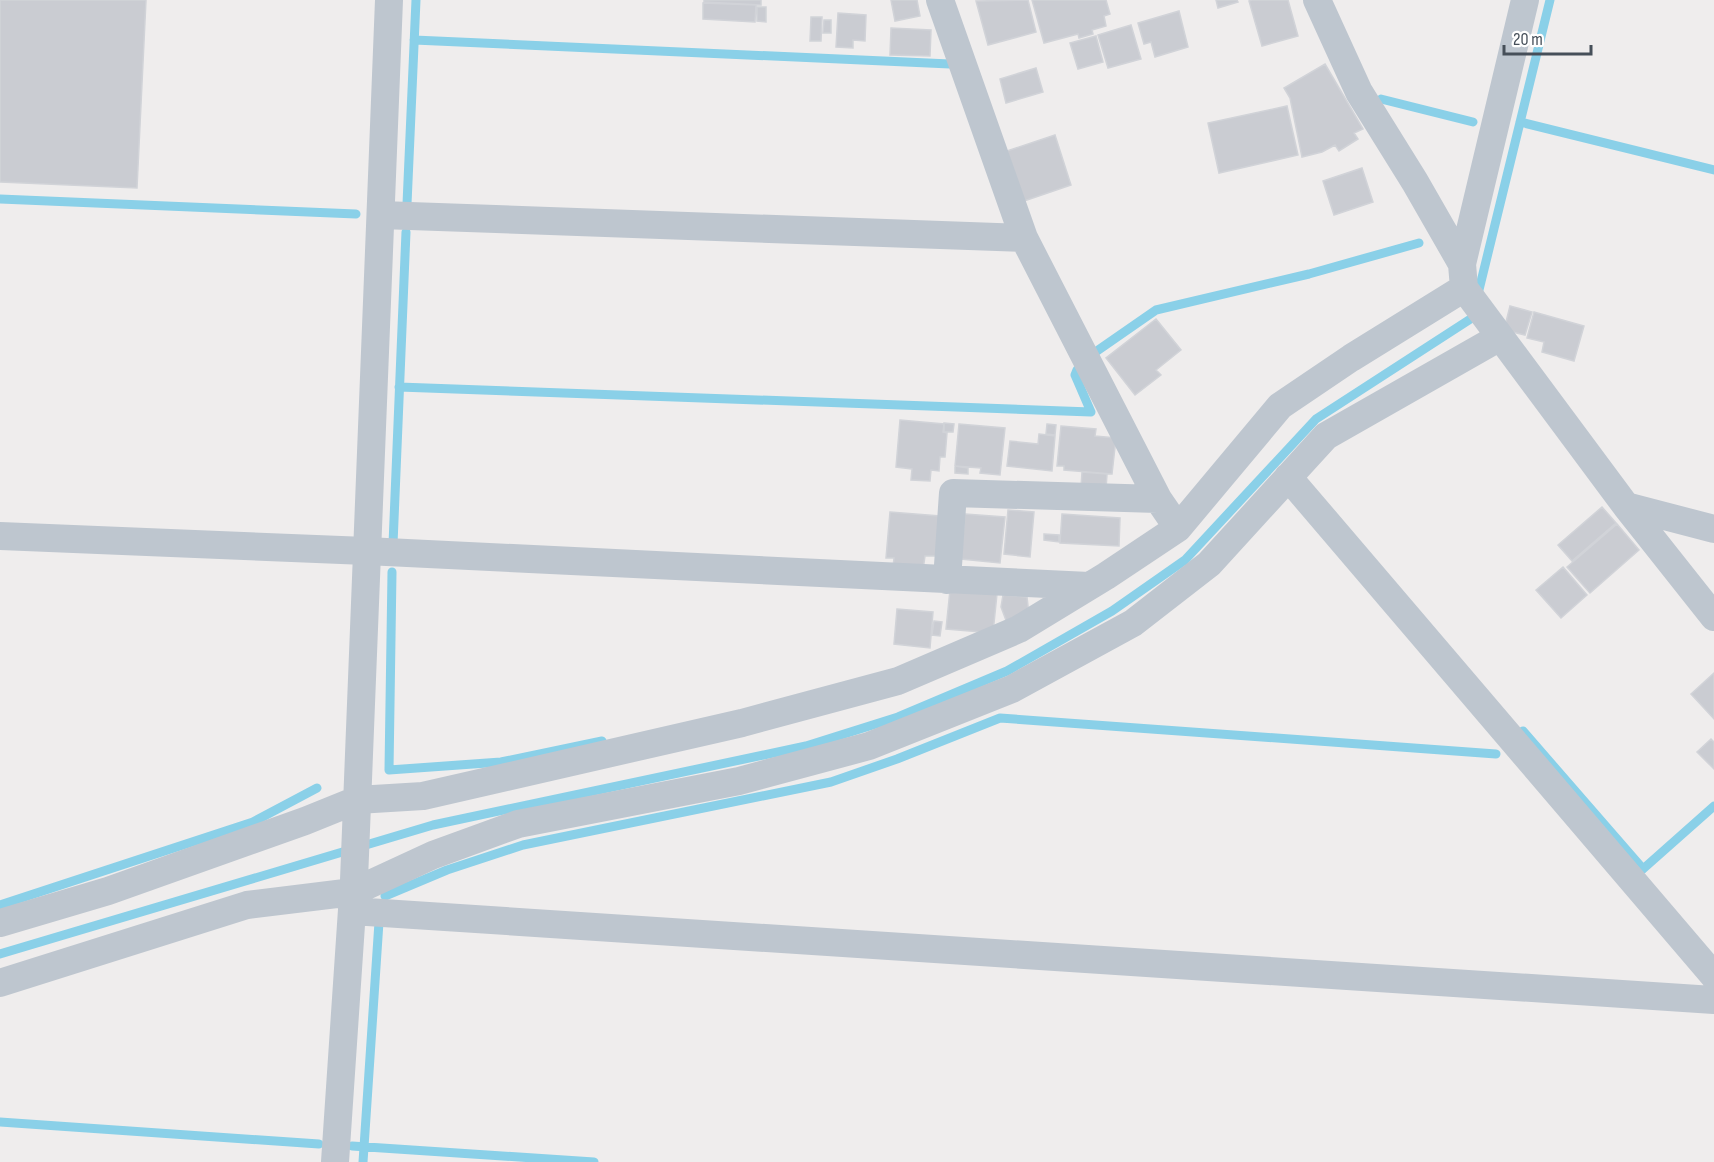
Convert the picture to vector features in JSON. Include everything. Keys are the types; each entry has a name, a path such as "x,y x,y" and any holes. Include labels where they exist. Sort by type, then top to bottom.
{"street":[{"path":"335,1162 353,894 389,0"},
{"path":"940,0 1024,237 1158,499 1178,528"},
{"path":"1317,0 1359,92 1415,182 1463,276 1494,329 1626,506 1714,617"},
{"path":"0,922 108,891 356,804 423,796 742,723 898,681 1019,628 1089,586 1178,528 1280,406 1351,358 1463,276 1525,0"},
{"path":"381,215 1024,237"},
{"path":"353,894 433,855 518,824 739,781 869,746 1012,689 1141,617 1209,564 1326,436 1494,329"},
{"path":"1288,477 1714,976"},
{"path":"947,580 953,493 1158,499"},
{"path":"1626,506 1714,529"},
{"path":"0,536 366,551 1089,586"},
{"path":"0,983 247,904 353,894 1714,1000"},
{"path":"0,999 249,923 303,898"}],"building":[{"path":"0,0 146,0 137,188 0,182"},
{"path":"704,0 761,0 761,5 704,2"},
{"path":"891,0 917,0 920,16 895,21"},
{"path":"1028,0 1036,32 988,45 976,1"},
{"path":"1032,0 1106,0 1110,14 1104,16 1106,26 1092,30 1093,34 1079,38 1078,34 1044,43"},
{"path":"1216,0 1237,0 1238,2 1218,8"},
{"path":"1288,0 1298,36 1262,46 1249,1"},
{"path":"703,3 756,5 755,22 703,19"},
{"path":"757,7 766,7 766,22 757,21"},
{"path":"1179,11 1188,47 1155,57 1151,42 1144,44 1138,23"},
{"path":"838,13 866,15 865,41 853,40 853,48 836,47"},
{"path":"811,17 822,17 821,41 810,41"},
{"path":"824,20 831,20 831,33 823,33"},
{"path":"1131,25 1141,59 1108,68 1098,35"},
{"path":"891,28 931,30 930,56 890,55"},
{"path":"1096,36 1103,62 1078,69 1070,43"},
{"path":"1325,64 1363,129 1354,133 1358,139 1339,151 1335,145 1322,152 1302,157 1290,98 1284,88"},
{"path":"1036,68 1043,92 1006,103 1000,79"},
{"path":"1287,106 1298,155 1219,173 1208,123"},
{"path":"1055,135 1071,185 1024,201 1007,151"},
{"path":"1362,168 1373,202 1334,215 1323,181"},
{"path":"1510,306 1532,312 1525,335 1504,330"},
{"path":"1534,312 1584,326 1574,361 1542,352 1544,342 1527,338"},
{"path":"1156,319 1181,350 1156,370 1161,375 1135,395 1106,358"},
{"path":"900,420 944,424 943,432 947,433 945,457 940,457 939,471 931,470 930,481 911,480 912,469 896,467"},
{"path":"944,423 954,424 953,432 944,432"},
{"path":"959,424 1005,428 1000,475 980,473 981,468 955,466"},
{"path":"1047,424 1056,425 1055,435 1046,434"},
{"path":"1061,426 1096,429 1095,436 1116,438 1112,474 1064,470 1064,466 1057,466"},
{"path":"1039,434 1055,436 1052,471 1007,466 1010,441 1038,444"},
{"path":"955,466 968,468 968,474 955,473"},
{"path":"1082,472 1107,474 1106,489 1081,487"},
{"path":"1602,507 1616,523 1572,561 1558,545"},
{"path":"1008,510 1034,512 1030,557 1004,554"},
{"path":"890,512 940,516 936,556 925,556 923,570 893,567 894,558 886,558"},
{"path":"965,514 1005,517 1000,563 961,559"},
{"path":"1062,514 1120,518 1119,546 1060,543"},
{"path":"1617,524 1639,550 1590,593 1567,567"},
{"path":"1044,534 1059,535 1059,542 1044,540"},
{"path":"1563,567 1587,595 1561,618 1536,590"},
{"path":"950,590 997,594 993,633 946,629"},
{"path":"1003,595 1027,597 1029,615 1007,623 1001,607"},
{"path":"897,609 933,612 930,648 894,644"},
{"path":"934,621 942,622 940,636 932,635"},
{"path":"1714,673 1714,719 1691,694"},
{"path":"1711,739 1714,742 1714,769 1697,752"}],"waterway":[{"path":"407,204 416,0"},
{"path":"1477,298 1550,0"},
{"path":"414,40 950,64"},
{"path":"1381,99 1473,122"},
{"path":"1520,122 1714,170"},
{"path":"0,199 356,214"},
{"path":"393,544 406,232"},
{"path":"1094,353 1156,310 1309,274 1419,243"},
{"path":"0,954 433,825 806,746 898,717 1007,671 1112,611 1185,560 1316,419 1472,318 1474,311"},
{"path":"399,387 1091,412 1075,375 1077,370"},
{"path":"392,572 389,770 501,762 602,741"},
{"path":"385,896 447,870 523,845 831,782 897,759 1000,718 1496,754"},
{"path":"1523,731 1643,869 1714,806"},
{"path":"0,905 253,822 317,788"},
{"path":"363,1162 379,922"},
{"path":"0,1122 319,1144"},
{"path":"352,1146 594,1162"}]}
